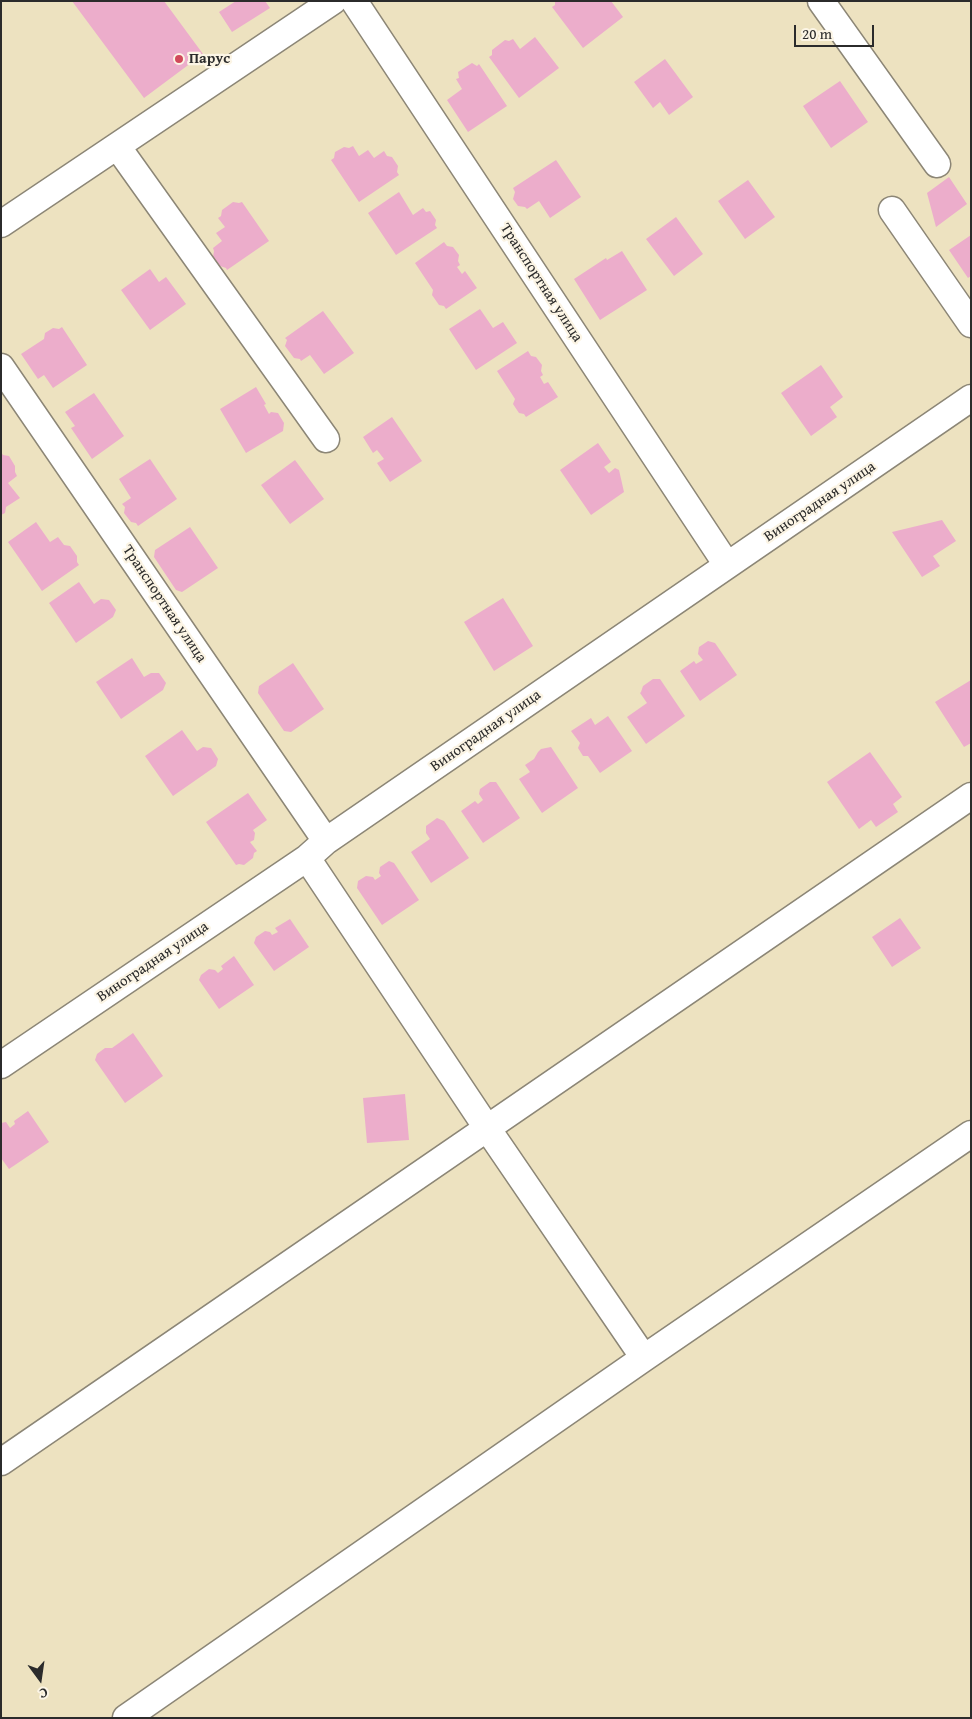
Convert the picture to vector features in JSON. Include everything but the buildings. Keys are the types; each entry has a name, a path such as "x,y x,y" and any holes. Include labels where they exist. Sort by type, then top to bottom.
{"street":[{"path":"1,224 333,1"},
{"name":"Транспортная улица","path":"354,1 727,566"},
{"path":"821,1 937,164"},
{"path":"117,146 326,440"},
{"path":"892,210 971,324"},
{"name":"Транспортная улица","path":"1,368 316,850 487,1128 644,1358"},
{"name":"Виноградная улица","path":"1,1065 971,398"},
{"path":"1,1462 971,796"},
{"path":"126,1718 644,1358 971,1134"}],"place":[{"name":"Парус","path":"179,59"}]}
